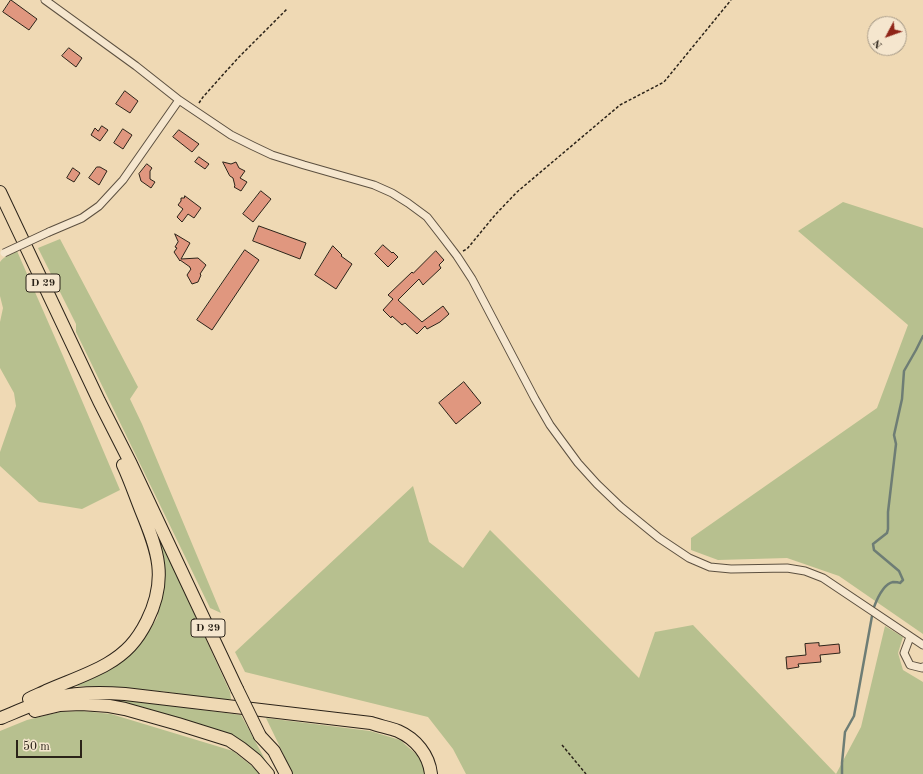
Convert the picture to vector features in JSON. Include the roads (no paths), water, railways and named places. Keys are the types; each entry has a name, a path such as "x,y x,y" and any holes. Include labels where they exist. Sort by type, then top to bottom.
{"main road":[{"name":"D 29","path":"0,192 278,774"},
{"path":"0,719 31,698 96,670 117,658 132,646 139,637 155,603 159,579 159,566 156,550 149,528 124,467 104,424 99,401"},
{"path":"0,719 53,698 73,694 98,692 371,723 397,723 419,736 426,744 435,760 439,774"},
{"path":"0,719 60,705 81,704 125,709 229,740 256,760 268,774"},
{"path":"371,723 400,732 414,741 422,749 428,759 432,774"},
{"path":"260,736 274,751 286,774"}],"street":[{"path":"45,0 136,66 179,100 231,135 272,155 374,185 392,193 427,218 457,256 472,279 550,425 578,463 597,484 658,538 689,558 710,567 731,569 787,568 805,571 823,578 923,645"},
{"path":"2,254 82,218 99,206 123,180 179,100"},
{"path":"910,637 904,653 910,665 923,667"}],"waterway":[{"path":"874,607 879,596 890,583 900,583 903,580 899,571 874,550 873,544 887,533 888,529 888,512 896,444 894,435 902,399 904,371 923,336"},
{"path":"842,774 845,732 854,716 872,616"}]}
